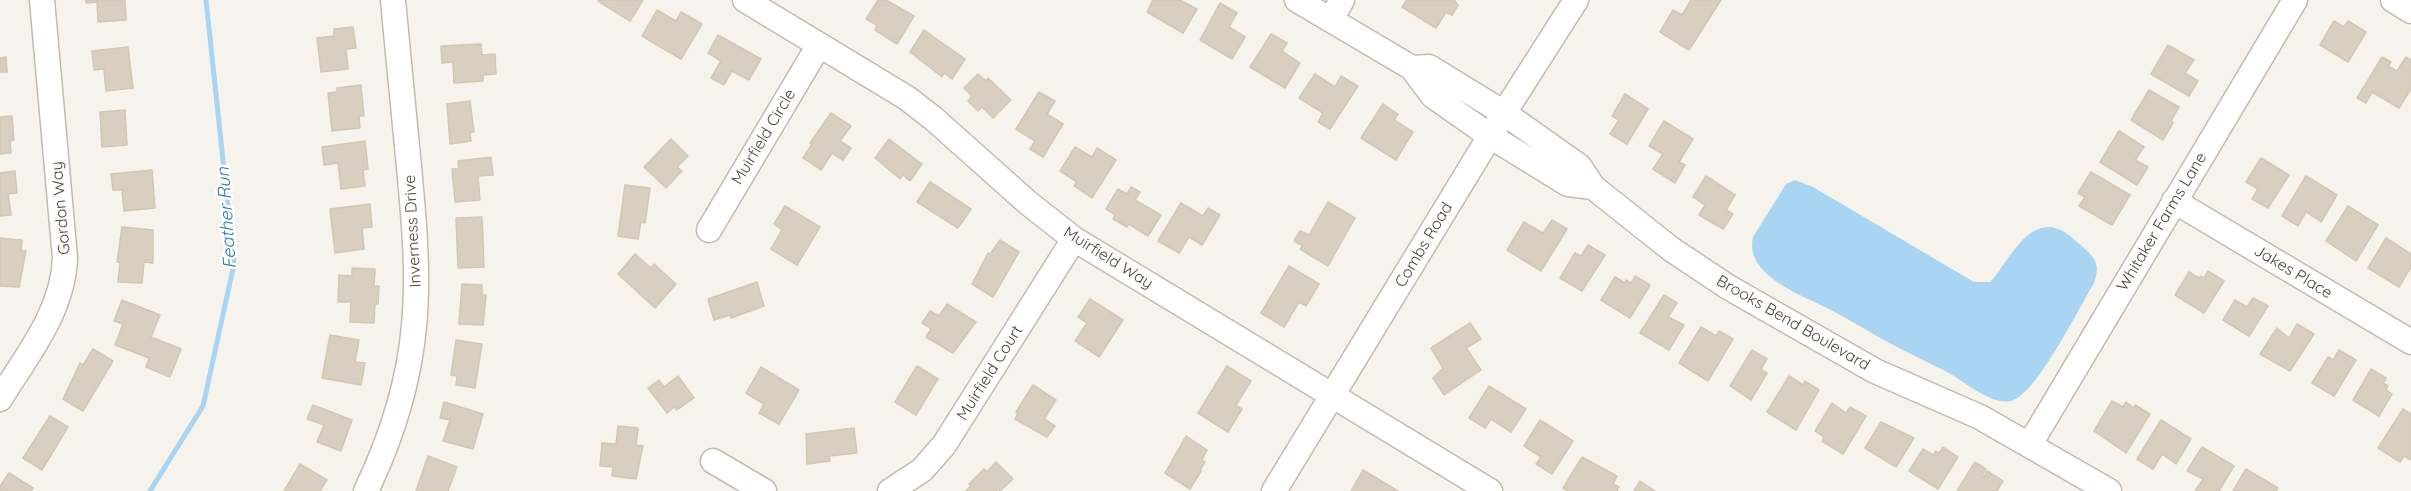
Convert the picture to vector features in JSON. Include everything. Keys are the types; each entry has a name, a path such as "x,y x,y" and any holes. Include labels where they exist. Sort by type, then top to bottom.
{"street":[{"name":"Gordon Way","path":"0,399 51,317 60,296 66,258 42,0"},
{"name":"Inverness Drive","path":"366,491 386,446 401,396 414,327 417,293 416,247 393,0"},
{"name":"Muirfield Way","path":"745,0 899,93 934,119 1027,202 1074,239 1490,491"},
{"path":"1297,0 1336,10 1412,68 1433,96 1490,136 1568,184 1593,187"},
{"name":"Combs Road","path":"1274,491 1504,113 1576,0"},
{"name":"Whitaker Farms Lane","path":"2030,444 2295,0"},
{"path":"2393,0 2411,11"},
{"name":"Muirfield Circle","path":"709,230 819,45"},
{"name":"Brooks Bend Boulevard","path":"1412,68 1429,66 1504,113 1579,166 1593,187 1699,268 1829,347 1875,371 1980,417 2109,491"},
{"name":"Jakes Place","path":"2174,201 2411,342"},
{"name":"Muirfield Court","path":"890,491 922,470 944,445 1074,239"},
{"path":"713,461 764,491"}],"water":[{"path":"1795,180 1813,187 1974,282 1990,282 2013,251 2031,233 2042,228 2053,227 2066,233 2092,256 2097,268 2094,283 2056,349 2032,384 2011,401 1996,400 1794,292 1763,270 1754,255 1753,237 1786,184"}],"building":[{"path":"86,0 125,0 126,20 98,22 97,2 86,3"},
{"path":"598,0 643,0 630,21"},
{"path":"878,0 886,0 914,16 897,44 875,30 877,25 866,19"},
{"path":"1153,0 1180,0 1197,9 1183,33 1147,12"},
{"path":"1407,0 1454,0 1458,5 1452,15 1446,12 1436,28 1402,7"},
{"path":"1691,0 1721,0 1689,50 1660,32 1673,10 1682,15"},
{"path":"1220,3 1237,13 1229,27 1245,37 1232,59 1200,40"},
{"path":"657,10 676,21 681,12 702,24 681,59 642,36"},
{"path":"2334,21 2344,27 2348,21 2366,32 2348,62 2320,45"},
{"path":"353,27 356,48 346,49 348,69 321,72 317,38 334,36 334,29"},
{"path":"924,30 965,59 952,79 944,73 942,77 910,52"},
{"path":"1271,34 1287,43 1282,51 1300,63 1285,88 1250,67"},
{"path":"718,35 761,59 749,80 732,71 724,85 711,78 721,61 708,53"},
{"path":"481,44 482,55 495,54 496,74 483,75 483,81 454,83 453,62 442,63 441,46"},
{"path":"2168,45 2194,60 2185,73 2198,81 2189,96 2151,74"},
{"path":"128,47 133,88 106,91 104,69 94,70 92,51"},
{"path":"6,57 7,72 0,72 0,58"},
{"path":"2382,57 2391,62 2388,66 2397,71 2406,57 2411,60 2411,89 2399,108 2372,92 2366,103 2357,98"},
{"path":"978,74 986,81 988,78 1011,100 993,118 982,107 978,111 968,101 972,96 964,88"},
{"path":"1315,74 1335,87 1341,76 1358,86 1330,129 1318,122 1323,113 1299,98"},
{"path":"361,85 364,116 359,116 360,128 332,131 328,93 337,92 337,88"},
{"path":"2149,90 2179,107 2163,140 2131,120"},
{"path":"1039,92 1055,101 1047,114 1063,124 1043,157 1030,149 1035,141 1016,129"},
{"path":"1625,94 1648,109 1627,144 1610,134 1619,120 1612,116"},
{"path":"470,101 474,132 470,132 471,141 450,144 447,104"},
{"path":"1383,104 1398,114 1394,120 1413,132 1396,160 1361,138"},
{"path":"125,110 127,145 102,147 100,112"},
{"path":"831,113 851,126 840,141 851,148 843,160 832,153 821,170 803,158 812,144 810,143"},
{"path":"12,116 14,140 10,141 11,153 0,154 0,117"},
{"path":"1664,121 1693,139 1679,162 1685,165 1675,183 1653,169 1663,154 1649,146"},
{"path":"2119,131 2144,147 2135,160 2148,167 2137,185 2100,162"},
{"path":"671,139 688,156 677,167 682,171 666,188 644,167"},
{"path":"889,139 922,164 910,181 903,175 900,179 875,158"},
{"path":"365,141 368,169 363,170 365,186 341,189 338,163 324,165 322,147"},
{"path":"1075,147 1092,157 1097,148 1116,160 1092,198 1074,186 1077,182 1060,171"},
{"path":"491,157 493,175 478,176 480,200 455,202 452,169 459,169 458,161"},
{"path":"2261,158 2289,175 2268,208 2252,199 2258,189 2246,182"},
{"path":"152,170 155,208 124,211 122,190 113,190 111,174"},
{"path":"15,171 17,193 8,194 11,215 0,216 0,173"},
{"path":"2091,172 2130,195 2112,225 2079,206 2085,197 2078,193"},
{"path":"1706,176 1735,195 1726,210 1733,214 1723,229 1699,215 1705,205 1693,197"},
{"path":"2306,176 2337,195 2321,222 2306,212 2298,226 2282,216"},
{"path":"930,182 971,209 958,228 917,202"},
{"path":"625,185 650,188 645,223 641,222 638,239 618,236"},
{"path":"1131,187 1140,192 1135,200 1161,215 1148,236 1129,224 1127,227 1113,219 1115,215 1106,209 1118,189 1127,194"},
{"path":"1328,202 1355,218 1328,266 1300,249 1303,246 1294,241 1300,231 1309,235"},
{"path":"1181,203 1203,216 1208,208 1220,215 1202,245 1189,237 1179,253 1158,241"},
{"path":"370,204 372,227 362,228 364,249 335,253 330,209"},
{"path":"785,206 820,227 797,265 771,249 782,230 774,224"},
{"path":"2348,206 2378,225 2356,261 2326,241"},
{"path":"482,217 484,267 458,268 456,218"},
{"path":"1552,220 1567,229 1541,271 1507,250 1524,222 1543,233"},
{"path":"122,227 153,230 153,263 144,262 142,283 118,282 120,263 117,262"},
{"path":"0,238 22,240 21,251 26,251 19,287 0,286"},
{"path":"2386,238 2411,254 2411,267 2399,287 2368,268"},
{"path":"1000,240 1019,252 993,297 972,284 988,253 990,254"},
{"path":"1588,245 1605,255 1582,291 1560,278 1575,253 1581,256"},
{"path":"635,254 651,268 654,264 676,284 655,308 618,274"},
{"path":"1289,266 1319,284 1306,306 1299,302 1284,327 1261,313"},
{"path":"352,268 375,269 374,286 379,286 374,323 350,322 351,302 338,302 339,275 352,276"},
{"path":"2208,271 2224,281 2204,313 2175,295 2189,272 2199,278 2201,276 2204,278"},
{"path":"1635,276 1650,285 1630,318 1601,300 1615,277 1625,283 1626,280 1631,283"},
{"path":"757,282 764,306 731,318 730,315 714,320 708,299"},
{"path":"462,284 482,285 482,295 486,295 483,325 459,324"},
{"path":"1664,295 1677,303 1668,317 1684,325 1669,350 1640,333"},
{"path":"2253,298 2268,306 2249,336 2223,320 2235,300 2247,307"},
{"path":"1090,299 1123,320 1099,357 1075,341 1087,323 1078,317"},
{"path":"122,300 160,315 151,337 181,349 170,377 146,367 149,358 115,345 123,324 114,321"},
{"path":"947,304 976,322 953,353 926,337 931,329 922,323 930,311 939,316"},
{"path":"1470,323 1481,339 1466,348 1481,370 1444,395 1433,378 1443,368 1431,348"},
{"path":"2297,324 2314,334 2290,371 2260,354 2277,328 2289,338"},
{"path":"1701,327 1716,336 1719,331 1733,339 1708,381 1679,363"},
{"path":"330,335 359,340 355,362 365,363 361,385 322,378"},
{"path":"456,340 482,344 475,388 456,385 457,376 451,375"},
{"path":"93,349 113,361 83,411 63,399 80,363 83,365"},
{"path":"1752,350 1767,359 1761,369 1767,373 1751,400 1730,386"},
{"path":"2339,350 2356,360 2334,396 2312,383 2328,357 2333,360"},
{"path":"917,366 938,379 916,415 895,402"},
{"path":"1227,366 1251,381 1236,405 1242,409 1228,432 1198,413"},
{"path":"761,367 799,390 779,424 759,413 764,404 746,393"},
{"path":"2371,369 2386,378 2383,383 2388,386 2386,390 2392,394 2379,416 2353,400"},
{"path":"678,376 694,398 677,410 674,407 667,413 648,388 659,380 664,387"},
{"path":"1789,376 1803,385 1805,381 1819,390 1796,430 1767,412"},
{"path":"1033,385 1056,400 1044,419 1055,426 1047,437 1015,419 1018,413 1016,412"},
{"path":"1489,386 1526,409 1511,432 1491,419 1485,428 1469,418"},
{"path":"2112,401 2123,407 2126,402 2134,408 2135,405 2150,414 2126,453 2094,431"},
{"path":"444,402 483,414 473,449 443,441 450,420 440,418"},
{"path":"1832,403 1846,413 1850,407 1866,416 1843,454 1822,441 1824,437 1815,431"},
{"path":"313,405 352,420 341,451 317,442 324,425 307,419"},
{"path":"2403,409 2411,414 2411,460 2404,456 2400,462 2378,448"},
{"path":"50,416 68,427 42,470 23,458"},
{"path":"1540,420 1573,441 1552,474 1536,464 1541,457 1524,446"},
{"path":"2161,420 2191,439 2176,464 2162,454 2153,469 2137,459"},
{"path":"1881,422 1914,438 1896,467 1865,448"},
{"path":"618,426 638,428 636,445 643,446 636,479 612,476 613,467 600,466 602,443 616,444"},
{"path":"854,428 857,453 829,456 830,461 807,464 806,434"},
{"path":"1186,436 1207,450 1202,460 1205,462 1190,489 1165,473"},
{"path":"1943,447 1958,457 1938,489 1909,471 1923,449 1933,455 1936,451 1939,453"},
{"path":"2202,447 2234,466 2219,491 2195,491 2203,479 2187,471"},
{"path":"428,456 457,467 448,491 416,491"},
{"path":"1582,457 1617,476 1613,484 1619,487 1617,491 1568,491 1563,488"},
{"path":"996,462 1013,479 1000,491 998,489 996,491 966,491 971,486 969,484 984,469 987,472"},
{"path":"1975,462 1986,469 1982,476 1984,477 1987,471 2003,481 1997,491 1957,491"},
{"path":"300,464 327,480 320,491 284,491"},
{"path":"2246,469 2278,488 2276,491 2233,491"},
{"path":"1363,470 1398,491 1351,491"},
{"path":"9,473 33,488 31,491 0,491 0,486"},
{"path":"1640,481 1655,491 1634,491"}],"waterway":[{"name":"Feather Run","path":"150,491 203,406 234,264 206,0"}]}
